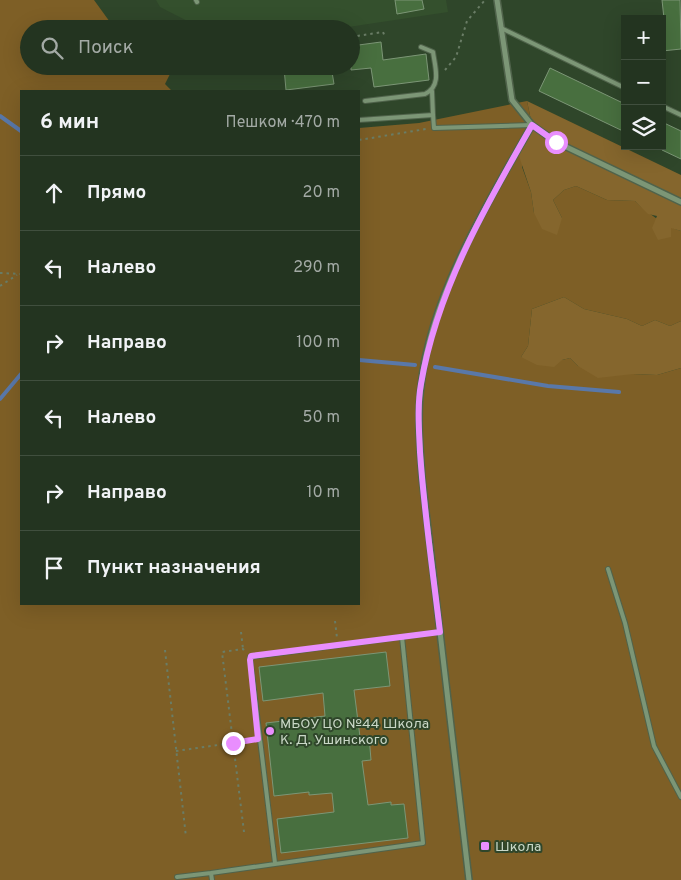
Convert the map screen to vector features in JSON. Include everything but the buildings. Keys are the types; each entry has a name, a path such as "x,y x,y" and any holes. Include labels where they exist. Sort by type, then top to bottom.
{"street":[{"path":"497,0 512,100 532,125 556,142 681,202"},
{"path":"468,880 422,478 419,431 421,386 432,336 453,273 493,193 532,125"}],"lane":[{"path":"501,28 621,86"},
{"path":"421,46 433,52 436,72 436,83 432,91 434,128 532,125"},
{"path":"365,101 425,94 432,91"},
{"path":"666,108 681,115"},
{"path":"360,120 433,115"},
{"path":"608,569 625,623 654,746 681,797"},
{"path":"275,863 258,739 251,656 440,632"},
{"path":"177,877 423,842 402,637"},
{"path":"211,873 212,880"}],"path":[{"path":"436,72 442,71 452,63 466,21 485,0"},
{"path":"360,36 383,32 385,38"},
{"path":"360,140 434,128"},
{"path":"0,273 17,275"},
{"path":"0,286 20,274"},
{"path":"335,621 338,645"},
{"path":"241,632 243,649 251,656"},
{"path":"243,649 222,652 244,832"},
{"path":"165,650 186,838"},
{"path":"176,751 258,739"}],"shaded area":[{"path":"0,0 94,0 108,20 20,20 20,75 170,75 165,84 171,90 20,90 20,605 360,605 360,128 419,123 527,101 532,125 522,167 531,192 534,213 562,218 553,200 564,190 576,186 607,200 635,201 657,219 681,231 681,321 670,326 655,320 642,326 627,319 584,309 564,297 532,309 528,346 521,357 562,360 570,358 578,366 633,374 657,375 681,368 681,880 0,880"},
{"path":"156,0 446,0 448,12 360,25 360,20 185,20 160,7"},
{"path":"527,101 621,146 621,150 629,150 681,175 681,231 671,228 671,237 658,240 652,228 657,216 648,214 635,201 607,200 576,186 564,190 553,200 562,218 557,235 542,229 534,213 531,192 517,150 532,125"},
{"path":"564,297 584,309 627,319 642,326 655,320 670,326 681,321 681,368 657,375 633,374 598,378 578,366 570,358 562,360 554,367 537,365 521,357 528,346 532,309"}],"waterway":[{"path":"0,116 20,130"},
{"path":"360,360 415,365"},
{"path":"435,367 548,386 619,392"},
{"path":"0,399 20,375"}],"place":[{"name":"МБОУ ЦО №44 Школа К. Д. Ушинского","path":"270,731"},
{"name":"Школа","path":"485,846"}],"route":[{"path":"233,743 258,739 251,656 440,632 422,478 419,431 421,386 432,336 453,273 493,193 532,125 556,142"}]}
